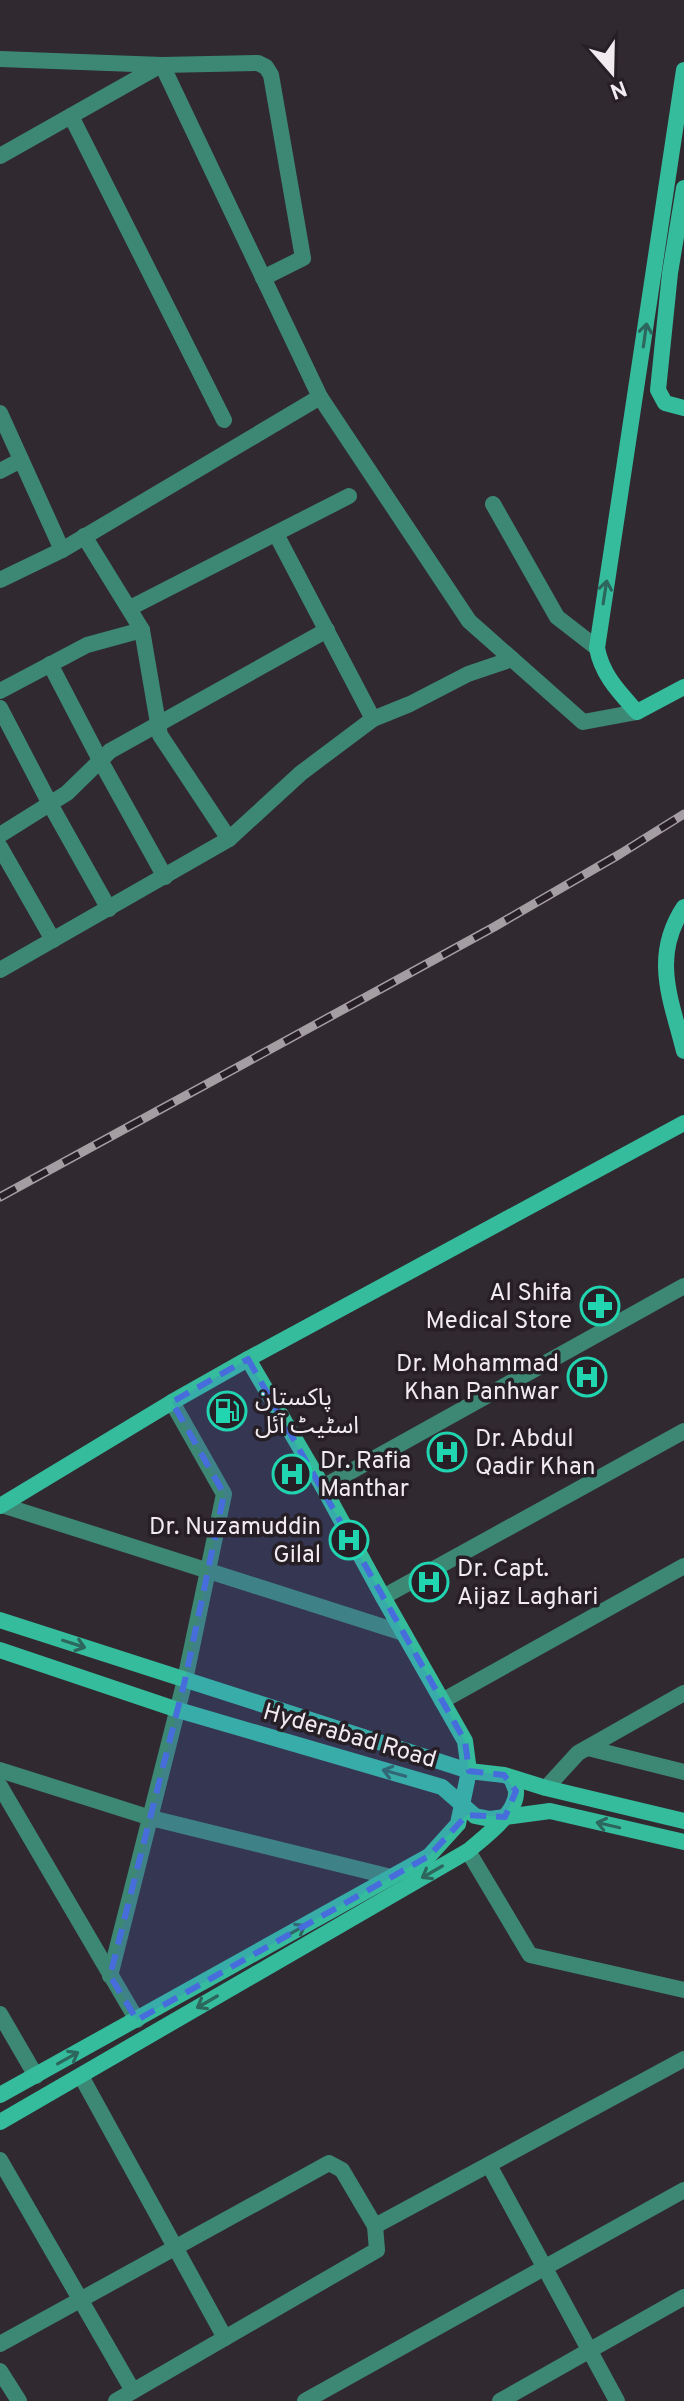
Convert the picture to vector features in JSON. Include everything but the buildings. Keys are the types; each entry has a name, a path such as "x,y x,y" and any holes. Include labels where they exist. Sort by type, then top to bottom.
{"main road":[{"path":"684,70 597,648 606,675 637,712 684,687"},
{"path":"684,188 658,390 665,403 684,408"},
{"path":"684,907 676,919 666,948 666,977 684,1051"},
{"path":"1,1505 248,1359 684,1123"},
{"path":"0,2095 429,1856 458,1824 469,1771 465,1741 248,1359"},
{"name":"Hyderabad Road","path":"0,1620 469,1771 504,1775 684,1821"},
{"name":"Hyderabad Road","path":"0,1650 178,1710 442,1787 475,1816 490,1819 550,1811 684,1842"},
{"path":"0,2122 468,1851 514,1806 516,1791 511,1779"}],"street":[{"path":"0,59 162,65 258,63 266,67 271,75 303,258 263,278"},
{"path":"0,156 162,65"},
{"path":"162,65 320,397 469,621 583,722 637,712"},
{"path":"71,116 224,420"},
{"path":"0,580 62,550 320,397"},
{"path":"0,413 62,550"},
{"path":"0,471 21,460"},
{"path":"130,608 349,496"},
{"path":"493,504 557,617 597,648"},
{"path":"276,534 373,719"},
{"path":"84,536 142,630 160,735 229,839"},
{"path":"0,691 87,645 142,630"},
{"path":"0,835 67,793 110,751 327,630"},
{"path":"0,970 229,839 301,773 373,719 468,674 512,659"},
{"path":"50,664 165,877"},
{"path":"0,708 109,909"},
{"path":"0,847 53,940"},
{"path":"323,1487 684,1286"},
{"path":"110,1976 178,1710 224,1494 172,1402"},
{"path":"383,1597 684,1431"},
{"path":"1,1505 403,1633"},
{"path":"442,1701 684,1566"},
{"path":"546,1788 578,1753 684,1693"},
{"path":"588,1748 684,1772"},
{"path":"0,1770 151,1818 391,1877"},
{"path":"2,1793 137,2020"},
{"path":"468,1851 530,1955 684,1990"},
{"path":"0,2014 36,2076"},
{"path":"375,2226 684,2059"},
{"path":"81,2076 225,2338"},
{"path":"0,2160 133,2391"},
{"path":"0,2344 329,2163 342,2170 375,2226 377,2250 116,2401"},
{"path":"489,2165 617,2401"},
{"path":"305,2401 684,2190"},
{"path":"500,2401 684,2297"},
{"path":"0,2371 19,2401"}],"highlighted area":[{"path":"248,1359 465,1741 469,1771 504,1775 516,1791 505,1817 467,1815 429,1856 137,2020 110,1976 185,1680 224,1494 172,1402"}],"railway":[{"path":"0,1197 494,927 684,814"}],"place":[{"name":"Al Shifa Medical Store","path":"600,1306"},
{"name":"Dr. Mohammad Khan Panhwar","path":"587,1377"},
{"name":"پاکستان اسٹیٹ آئل","path":"227,1411"},
{"name":"Dr. Abdul Qadir Khan","path":"447,1452"},
{"name":"Dr. Rafia Manthar","path":"292,1474"},
{"name":"Dr. Nuzamuddin Gilal","path":"349,1540"},
{"name":"Dr. Capt. Aijaz Laghari","path":"429,1582"}]}
